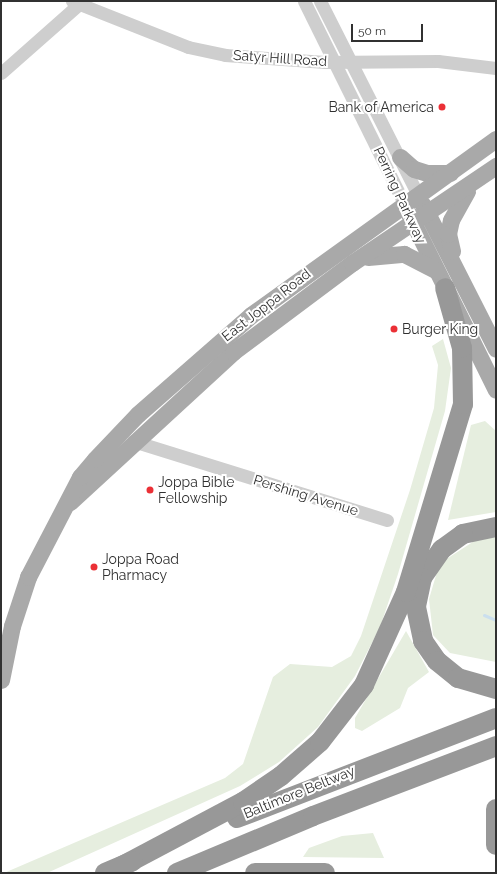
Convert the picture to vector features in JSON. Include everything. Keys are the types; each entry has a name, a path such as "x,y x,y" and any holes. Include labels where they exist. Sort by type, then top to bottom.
{"highway":[{"path":"114,869 243,802 281,776 320,742 364,685 406,592 463,404 462,348 445,288"},
{"path":"496,527 464,534 432,558 422,578 416,607 423,641 437,661 458,678 496,689"},
{"name":"Baltimore Beltway","path":"114,869 300,791 496,718"},
{"name":"Baltimore Beltway","path":"177,873 313,816 496,746"},
{"path":"496,809 496,845"},
{"path":"255,873 325,873"}],"main road":[{"name":"East Joppa Road","path":"1,680 7,624 33,565 68,505 80,477 95,459 173,382 251,315 450,173 496,138"},
{"path":"400,157 414,169 427,174 450,173"},
{"name":"East Joppa Road","path":"68,505 133,441 232,352 352,262 428,214 496,166"},
{"path":"456,271 448,234 451,220 460,199 476,181"},
{"name":"Perring Parkway","path":"412,200 428,214 496,350"},
{"name":"Perring Parkway","path":"412,200 413,223 496,390"},
{"path":"352,262 391,252 410,256 436,270"}],"street":[{"name":"Perring Parkway","path":"304,1 335,62 412,200"},
{"name":"Perring Parkway","path":"320,1 400,157 412,200"},
{"name":"Satyr Hill Road","path":"84,3 202,50 335,62 438,61 496,68"},
{"path":"1,73 84,3"},
{"name":"Pershing Avenue","path":"133,441 387,520"}],"green space":[{"path":"443,339 451,368 445,411 398,574 380,627 355,676 318,727 279,762 240,786 47,873 4,873 225,778 243,764 273,677 290,664 332,667 351,656 361,636 410,490 434,408 438,365 432,346"},
{"path":"485,421 496,431 496,512 448,520 471,425"},
{"path":"482,536 496,537 496,662 450,653 433,635 429,599 437,572 445,560"},
{"path":"406,631 429,672 408,688 400,708 362,731 355,728 355,718"},
{"path":"373,833 384,858 303,857 309,848 342,836"}],"waterway":[{"path":"484,615 496,620"}],"place":[{"name":"Bank of America","path":"442,107"},
{"name":"Burger King","path":"394,329"},
{"name":"Joppa Bible Fellowship","path":"150,490"},
{"name":"Joppa Road Pharmacy","path":"94,567"}]}
